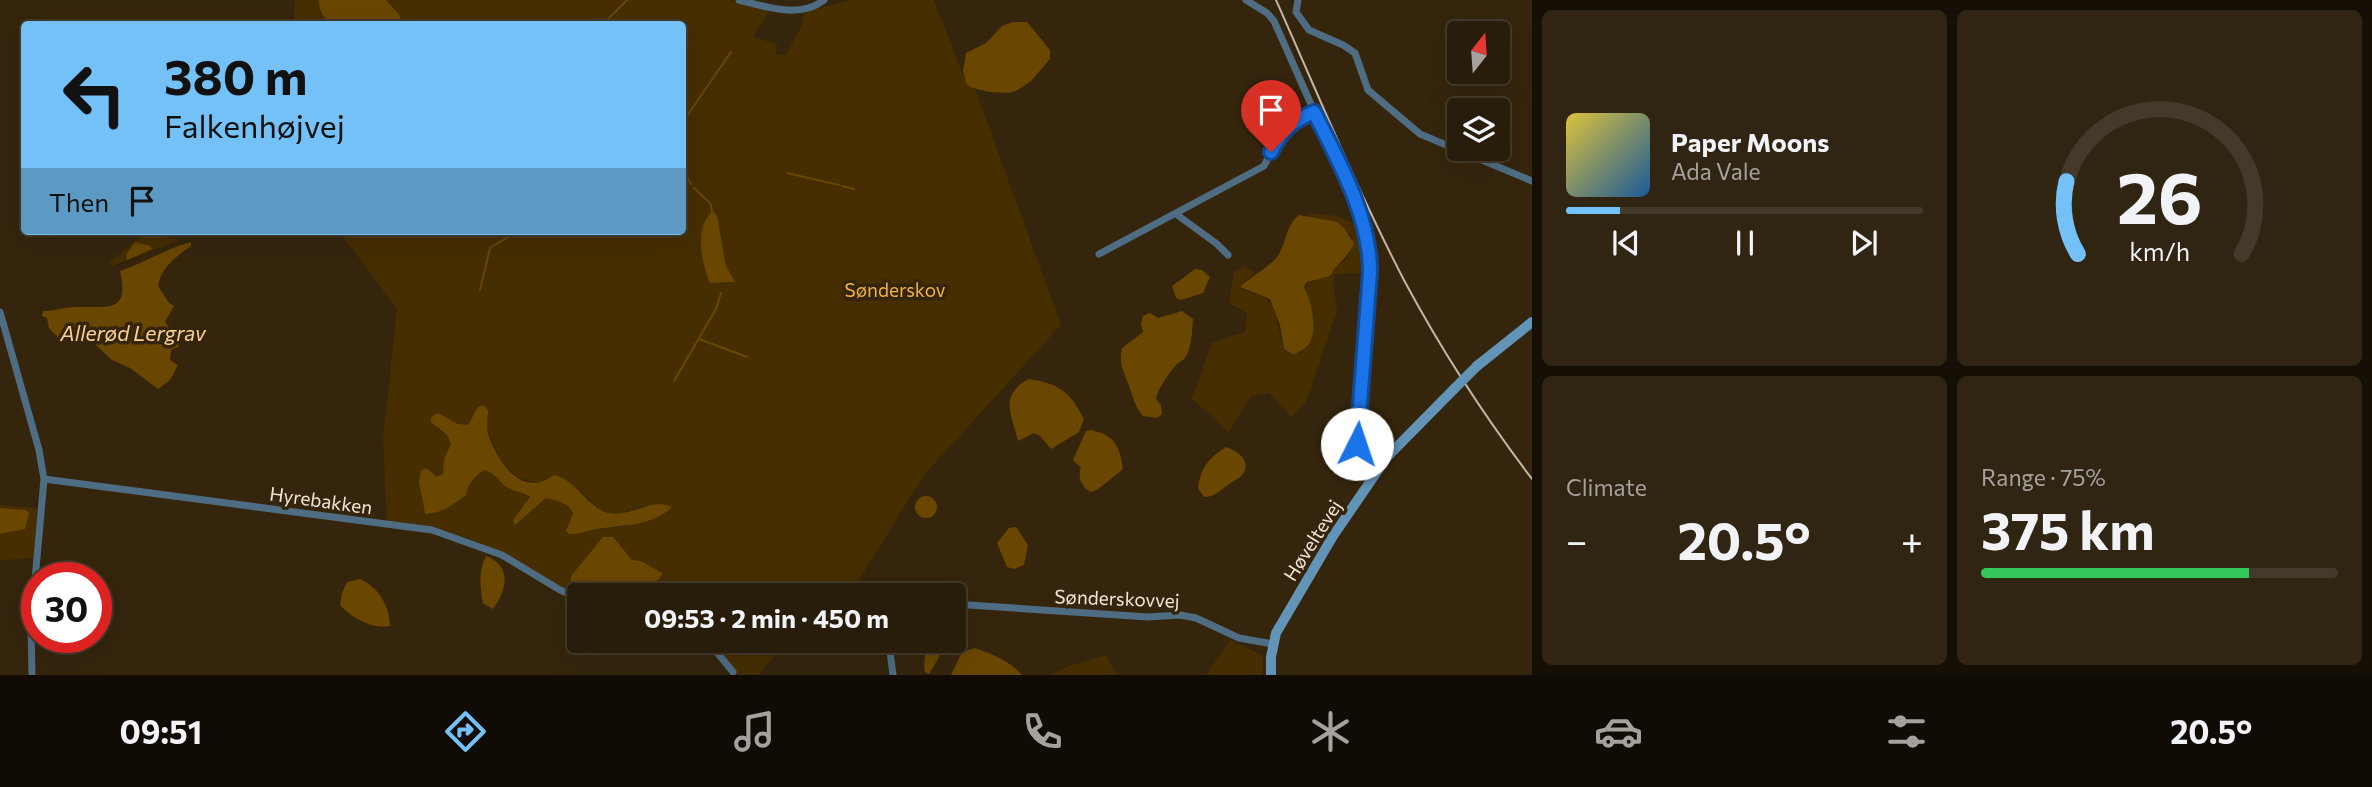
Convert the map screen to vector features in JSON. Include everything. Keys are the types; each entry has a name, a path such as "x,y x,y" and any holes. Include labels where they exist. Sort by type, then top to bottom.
{"street":[{"path":"739,0 786,10 802,9 824,0"},
{"path":"1246,0 1267,13 1274,21 1366,228 1370,252 1357,444 1367,468 1374,475"},
{"path":"1298,0 1296,12 1309,30 1356,53 1368,90 1390,112 1420,134 1532,181"},
{"path":"1099,254 1264,166 1278,139 1296,119 1314,112"},
{"path":"1176,214 1228,255"},
{"path":"0,312 39,450 44,479 31,625 32,675"},
{"name":"Høveltevej","path":"1271,675 1276,633 1333,536 1374,475 1393,451 1477,366 1532,322"},
{"name":"Hyrebakken","path":"44,479 432,530 502,555 567,593"},
{"name":"Sønderskovvej","path":"966,605 1148,617 1180,615 1196,618 1239,638 1273,644"},
{"path":"718,653 733,672"},
{"path":"890,653 893,675"}],"green space":[{"path":"295,0 319,0 323,14 328,21 294,21"},
{"name":"Sønderskov","path":"386,0 728,0 769,11 753,37 777,44 776,54 786,55 802,25 805,12 851,0 934,0 966,83 975,89 1061,325 924,475 857,583 654,583 663,573 642,561 632,560 576,570 571,576 574,583 567,583 567,591 475,541 438,530 387,521 383,439 397,309 342,235 686,235 686,21 402,21","holes":["721,242 726,266 734,282 721,284","438,413 458,424 468,425 472,416 487,428 501,461 517,477 542,482 555,475 580,490 604,512 617,514 648,507 665,514 622,527 592,529 586,533 569,521 573,513 566,503 546,498 516,524 513,520 530,498 508,488 485,470 455,499 430,515 424,511 419,482 426,468 437,478 443,474 444,459 451,444 448,436 437,429"]},
{"path":"1308,213 1338,216 1368,231 1367,273 1335,274 1333,284 1337,310 1306,402 1291,417 1269,393 1251,396 1229,432 1192,399 1212,342 1245,332 1247,313 1229,303 1234,272 1245,266 1255,272 1239,288 1266,298 1274,309 1284,351 1295,355 1305,348 1312,331 1307,284 1339,265 1350,252 1352,235 1326,220 1309,221"},
{"path":"142,235 170,235 167,238 178,241 112,266 109,263"},
{"path":"0,505 37,508 34,558 0,560 0,534 25,529 25,510 0,508"},
{"path":"1230,640 1262,655 1263,675 1206,675"},
{"path":"719,653 777,653 758,675 738,675"},
{"path":"1106,655 1117,675 1051,675 1069,666"}],"water":[{"path":"319,0 386,0 402,21 328,21"},
{"path":"1013,22 1027,22 1050,50 1050,59 1031,81 1018,90 1009,93 989,92 970,87 963,71 966,53 986,43 1002,26"},
{"path":"713,211 717,216 726,266 735,282 710,283 707,275 701,236 703,226"},
{"path":"1299,215 1337,222 1354,243 1330,276 1307,282 1304,287 1311,308 1313,332 1308,345 1294,355 1284,349 1280,325 1270,299 1240,287 1276,258 1292,223"},
{"path":"135,242 152,249 127,260 126,255"},
{"name":"Allerød Lergrav","path":"191,242 191,246 166,268 158,286 174,306 165,322 183,333 178,347 171,350 170,360 178,365 170,380 158,389 130,368 112,360 71,326 66,327 66,341 63,343 49,328 47,318 42,316 43,311 114,305 122,295 120,271"},
{"path":"1195,269 1202,270 1210,277 1203,293 1181,300 1176,298 1172,286"},
{"path":"1182,311 1193,319 1189,349 1159,391 1156,399 1161,405 1162,414 1157,418 1143,416 1134,402 1122,367 1122,348 1143,332 1143,316 1150,313 1158,318"},
{"path":"1029,379 1063,391 1074,402 1084,419 1079,432 1051,449 1034,433 1018,441 1010,399 1019,385"},
{"path":"483,405 488,410 487,430 495,450 506,468 521,480 530,483 555,475 563,478 594,505 608,513 624,513 656,504 672,507 647,521 569,534 566,531 573,513 571,509 562,502 546,498 515,525 513,520 530,497 508,488 494,474 485,470 472,480 462,498 441,511 425,514 419,482 421,471 426,468 437,477 443,474 444,459 451,444 448,436 431,422 431,417 438,413 458,424 468,425 478,407"},
{"path":"1086,431 1105,435 1114,442 1123,469 1091,492 1083,485 1080,478 1081,468 1073,460"},
{"path":"1226,447 1242,457 1245,470 1239,478 1217,493 1204,497 1198,488 1204,469 1210,459"},
{"path":"926,496 934,499 937,507 934,515 926,518 918,515 915,507 918,499"},
{"path":"0,508 26,510 29,513 25,529 0,534"},
{"path":"1016,527 1028,545 1024,565 1014,569 1007,567 997,543 1009,528"},
{"path":"603,537 613,537 632,560 641,561 663,573 656,583 571,583 571,576"},
{"path":"486,556 500,566 504,579 504,587 493,609 483,603 481,591 481,573"},
{"path":"360,579 382,598 388,611 390,626 362,622 340,605 347,582"},
{"path":"975,648 994,655 1022,675 951,675 962,653"},
{"path":"925,653 940,653 929,674 924,668"}],"waterway":[{"path":"606,21 627,0"},
{"path":"686,117 731,52"},
{"path":"787,173 839,185"},
{"path":"686,176 691,184"},
{"path":"842,186 854,189"},
{"path":"694,188 711,204 712,212"},
{"path":"480,290 490,248 511,235"},
{"path":"674,381 716,309 721,293"},
{"path":"699,339 747,357"}],"tram line":[{"path":"1276,0 1354,177 1405,282 1465,383 1532,479"}],"route":[{"path":"1271,152 1278,139 1296,119 1314,112 1366,228 1370,272 1357,444"}]}
